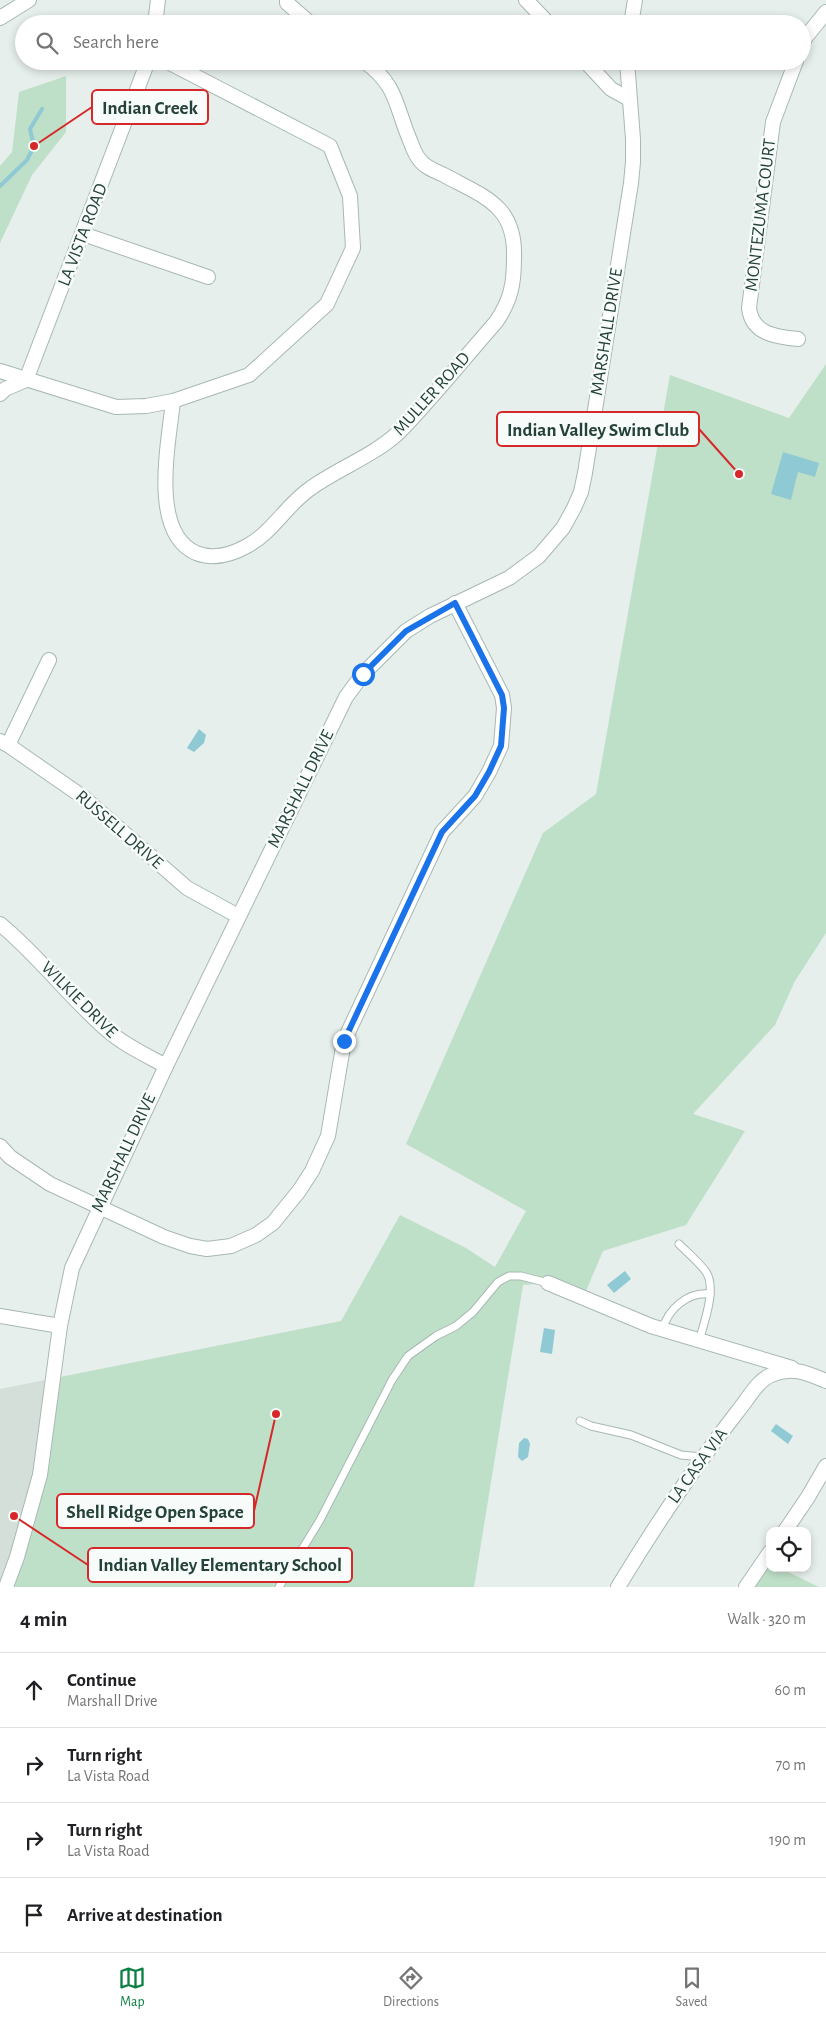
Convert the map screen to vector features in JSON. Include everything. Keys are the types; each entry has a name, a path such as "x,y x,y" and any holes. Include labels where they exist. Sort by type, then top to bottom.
{"street":[{"path":"0,18 29,0"},
{"path":"156,15 158,0"},
{"path":"287,0 287,3 299,15"},
{"path":"526,0 540,15"},
{"path":"632,15 635,0"},
{"path":"811,31 826,12"},
{"name":"LA VISTA ROAD","path":"26,380 145,70"},
{"path":"0,372 116,408 146,406 173,401 248,375 327,304 353,248 350,196 330,146 183,70"},
{"name":"MULLER ROAD","path":"173,401 165,480 170,522 177,537 186,547 211,557 230,555 248,545 268,530 310,488 367,456 397,434 496,322 506,307 514,284 515,245 507,218 489,199 424,165 414,149 395,96 388,83 376,70"},
{"path":"593,70 611,89 629,99"},
{"name":"MARSHALL DRIVE","path":"6,1587 17,1557 40,1475 60,1326 72,1268 98,1208 166,1066 346,697 363,674 406,631 455,603 509,578 540,556 563,528 581,492 634,162 627,70"},
{"name":"MONTEZUMA COURT","path":"793,70 773,122 750,308 754,323 765,332 776,337 798,339"},
{"path":"83,234 208,277"},
{"path":"0,394 5,389 26,380"},
{"path":"0,1146 10,1157 50,1184 98,1208 164,1237 190,1246 207,1249 231,1246 256,1235 273,1223 299,1191 312,1170 328,1136 344,1041 442,832 475,796 501,746 504,708 502,695 455,603"},
{"path":"4,743 49,660"},
{"name":"RUSSELL DRIVE","path":"4,743 83,797 187,888 238,916"},
{"name":"WILKIE DRIVE","path":"0,924 38,958 84,1009 108,1031 122,1042 166,1066"},
{"path":"548,1283 662,1330 826,1380"},
{"path":"0,1316 60,1326"},
{"name":"LA CASA VIA","path":"618,1587 653,1529 702,1457 762,1381 778,1372 797,1370"},
{"path":"787,1527 808,1497 826,1466"},
{"path":"746,1587 766,1558"}],"lane":[{"path":"679,1244 706,1272 711,1285 699,1341"},
{"path":"280,1587 320,1520 392,1380 408,1356 436,1336 456,1326 473,1312 498,1282 509,1276 521,1276 548,1283"},
{"path":"662,1330 666,1317 674,1308 693,1295 710,1294"},
{"path":"580,1421 592,1426 631,1435 681,1455 702,1457"}],"shaded area":[{"path":"60,1377 40,1475 0,1587 0,1389"}],"green space":[{"path":"66,76 66,132 32,175 0,243 0,166 12,152 19,92"},
{"path":"826,364 826,933 795,981 775,1025 693,1114 745,1131 686,1225 603,1251 583,1298 548,1283 523,1285 474,1587 6,1587 60,1377 341,1321 400,1215 466,1248 495,1267 526,1211 406,1144 543,833 596,794 670,375 789,418"},
{"path":"766,1570 766,1572 788,1572 819,1587 754,1587"}],"water":[{"path":"783,452 819,463 815,477 798,472 791,500 771,494"},
{"path":"199,729 206,735 204,743 194,752 187,748"},
{"path":"625,1271 631,1279 614,1293 607,1285"},
{"path":"544,1328 555,1330 552,1354 540,1352"},
{"path":"776,1424 793,1436 788,1444 771,1431"},
{"path":"524,1438 528,1439 530,1444 528,1457 522,1461 518,1457 519,1443"}],"waterway":[{"path":"0,186 27,160 34,146 30,129 42,109"}],"place":[{"name":"Indian Creek","path":"34,146"},
{"name":"Indian Valley Swim Club","path":"739,474"},
{"name":"Shell Ridge Open Space","path":"276,1414"},
{"name":"Indian Valley Elementary School","path":"14,1516"}],"route":[{"path":"344,1041 442,832 475,796 489,772 501,746 504,726 502,695 455,603 406,631 363,674"}]}
